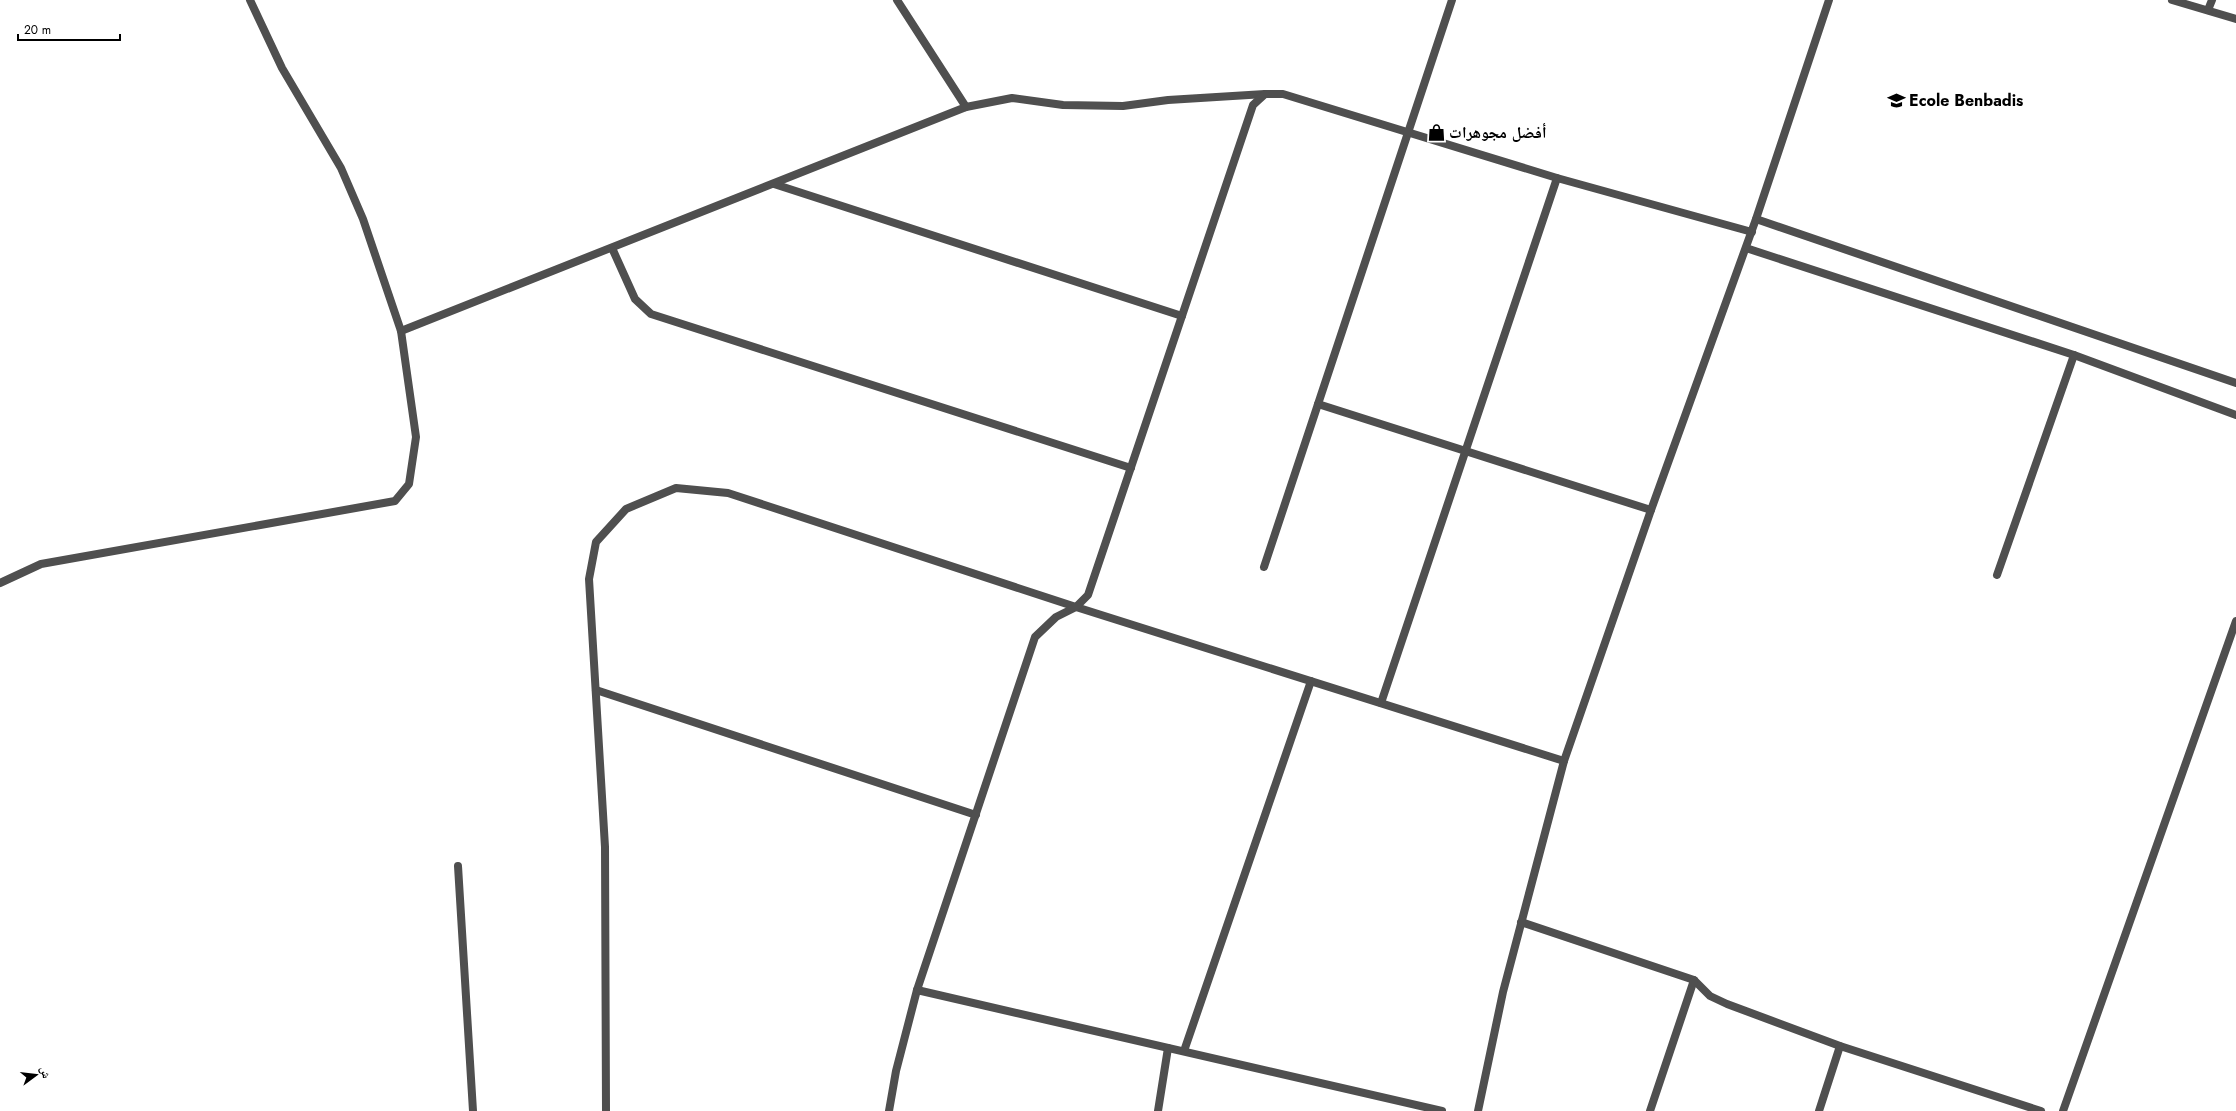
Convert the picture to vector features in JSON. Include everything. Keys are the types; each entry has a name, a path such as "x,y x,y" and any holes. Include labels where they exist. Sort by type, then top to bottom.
{"street":[{"path":"0,583 41,564 395,501 409,484 416,437 401,331 363,219 341,168 282,68 250,0"},
{"path":"897,0 966,107"},
{"path":"1264,567 1452,0"},
{"path":"1478,1111 1503,992 1564,761 1651,510 1752,232 1830,0"},
{"path":"2208,10 2212,0"},
{"path":"2177,1 2236,20"},
{"path":"889,1111 896,1071 917,990 1035,638 1056,617 1076,607 1088,595 1253,105 1265,94"},
{"path":"401,331 966,107 1012,98 1063,105 1123,106 1168,100 1283,94 1557,178 1752,232"},
{"path":"1381,703 1557,178"},
{"path":"774,184 1182,316"},
{"path":"1756,219 2236,383"},
{"path":"612,248 635,299 651,314 1131,468"},
{"path":"1746,248 2074,355 2236,415"},
{"path":"1997,575 2074,355"},
{"path":"1318,404 1651,510"},
{"path":"606,1111 605,847 589,579 596,542 626,509 676,488 728,493 1076,607 1564,761"},
{"path":"2063,1111 2236,621"},
{"path":"1184,1052 1311,681"},
{"path":"596,690 976,815"},
{"path":"458,866 473,1111"},
{"path":"1521,922 1694,980 1710,996 1727,1004 1840,1046 2041,1111"},
{"path":"1650,1111 1694,980"},
{"path":"917,990 1442,1111"},
{"path":"1819,1111 1840,1046"},
{"path":"1158,1111 1168,1048"}],"place":[{"name":"Ecole Benbadis","path":"1896,100"},
{"name":"أفضل مجوهرات","path":"1436,132"}]}
